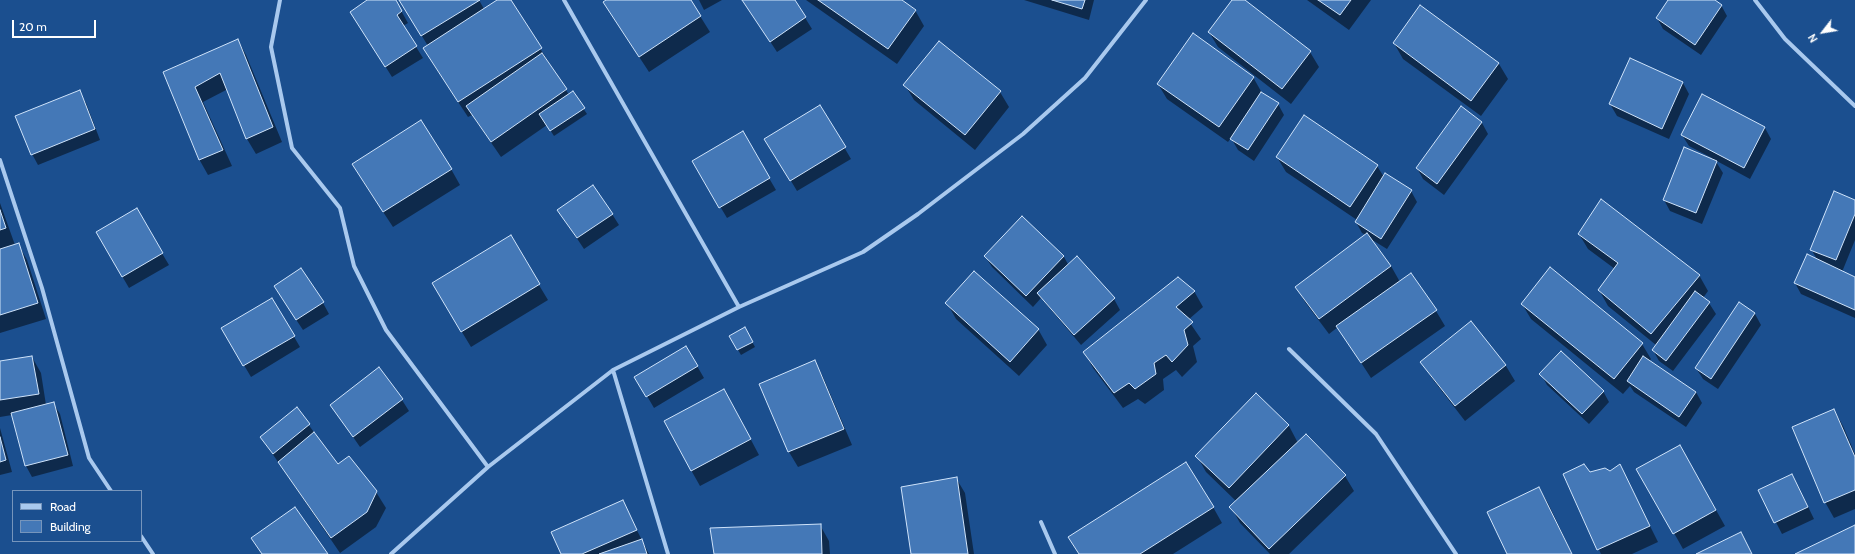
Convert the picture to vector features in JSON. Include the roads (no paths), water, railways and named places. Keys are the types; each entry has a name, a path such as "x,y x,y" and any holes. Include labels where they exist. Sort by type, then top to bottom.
{"street":[{"path":"280,0 271,46 292,148 340,208 354,266 386,330 488,467"},
{"path":"564,0 739,308"},
{"path":"391,554 488,467 613,370 739,308 863,252 918,214 1023,134 1084,78 1146,0"},
{"path":"1755,0 1785,38 1855,106"},
{"path":"0,160 42,288 89,458 110,490"},
{"path":"1289,349 1376,434 1456,554"},
{"path":"613,370 668,554"},
{"path":"1041,522 1054,554"},
{"path":"142,538 153,554"}]}
